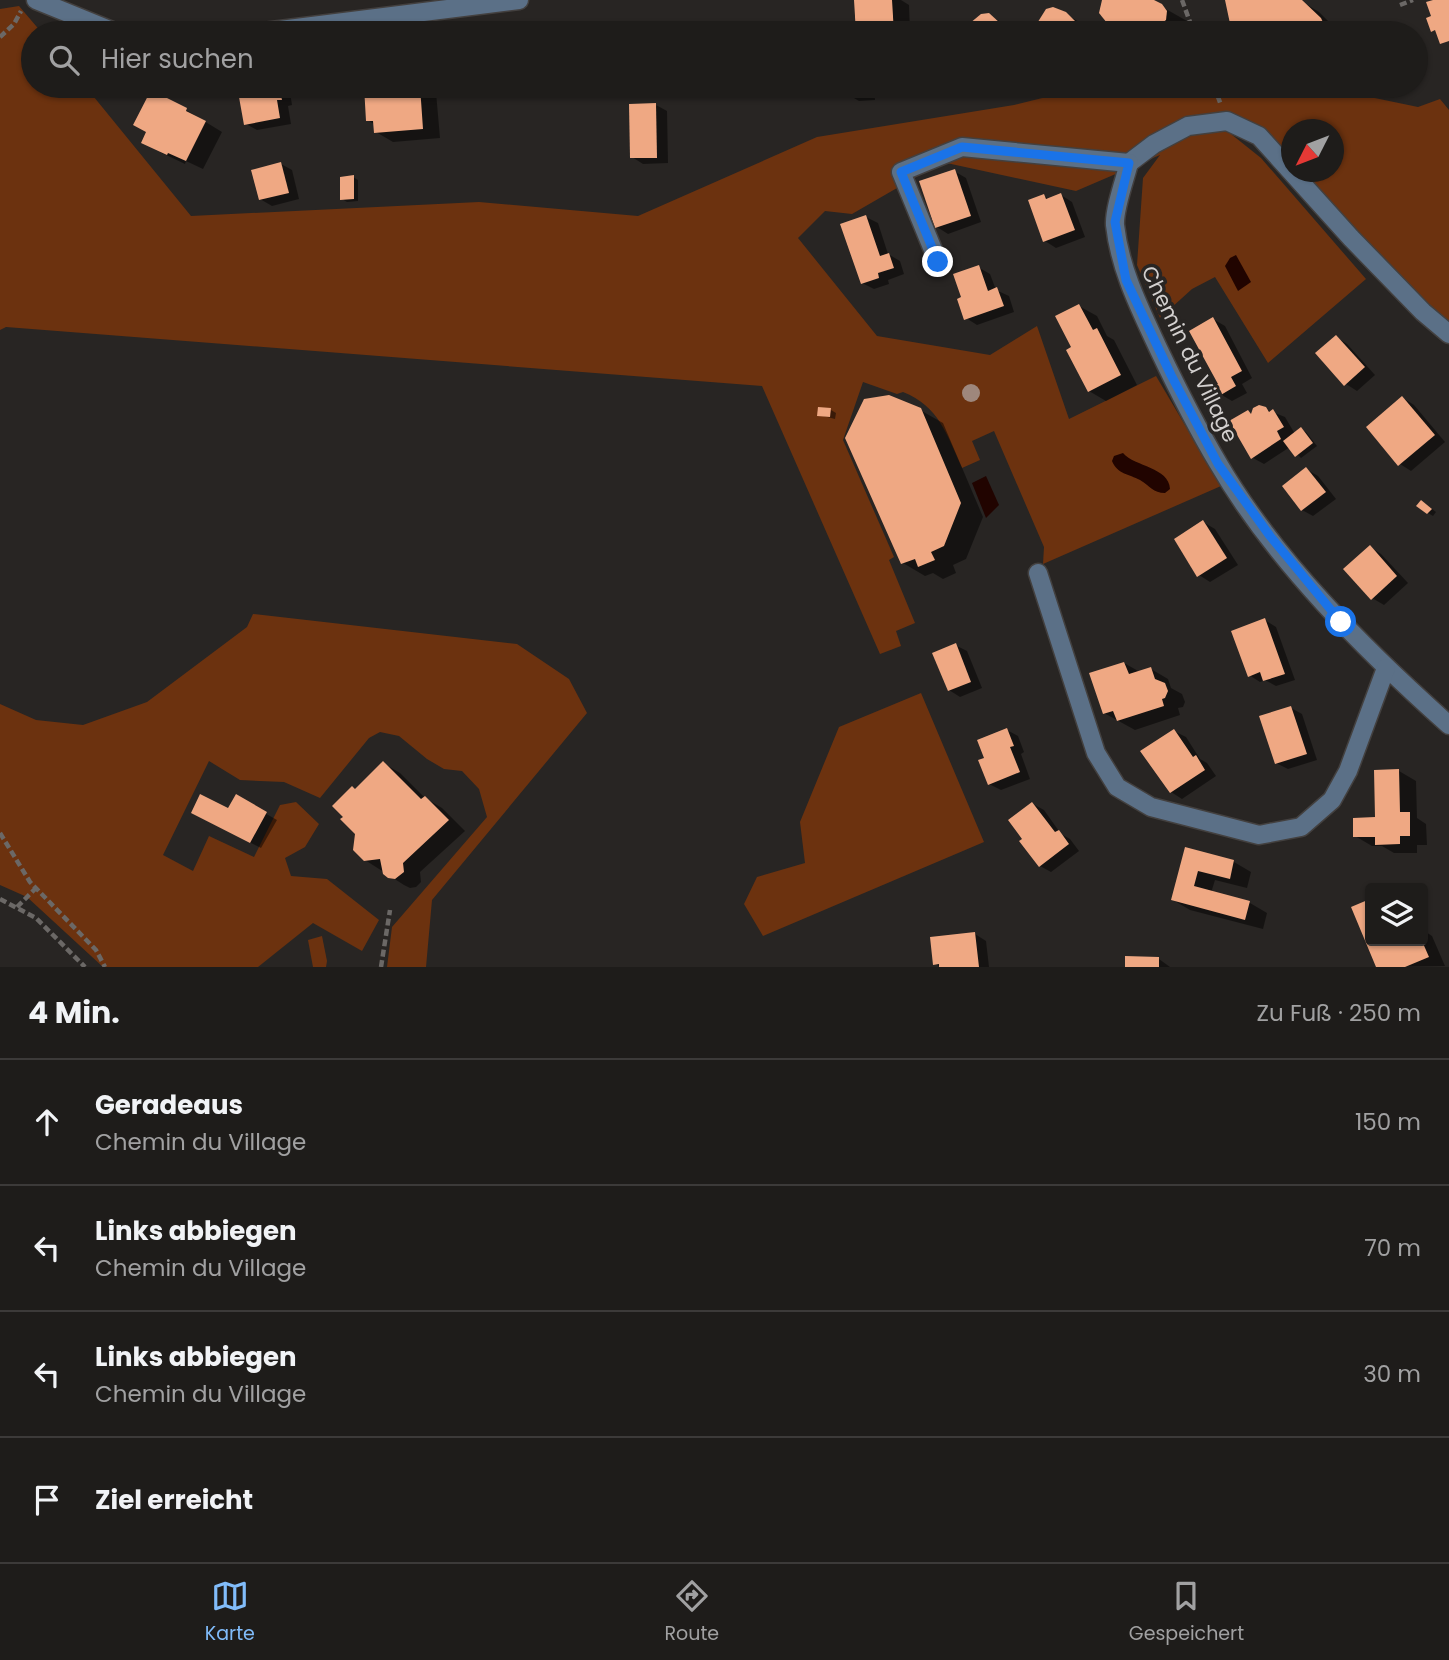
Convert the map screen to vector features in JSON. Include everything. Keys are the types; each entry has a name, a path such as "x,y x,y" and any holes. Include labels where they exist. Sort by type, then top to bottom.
{"street":[{"path":"36,0 88,21"},
{"path":"352,21 519,0"},
{"path":"938,262 901,172 962,147 1129,163 1154,144 1188,126 1227,121 1259,136 1351,239 1423,312 1449,334"},
{"name":"Chemin du Village","path":"1129,163 1115,222 1126,280 1171,375 1218,464 1316,593 1386,668 1449,725"},
{"path":"1038,573 1097,753 1117,787 1151,807 1259,835 1301,827 1332,800 1348,771 1386,668"}],"path":[{"path":"0,37 14,24 26,0"},
{"path":"1182,0 1190,21"},
{"path":"1401,5 1412,0"},
{"path":"0,833 36,888 96,950 105,967"},
{"path":"17,908 36,888"},
{"path":"0,899 36,918 85,967"},
{"path":"381,967 390,910"}],"shaded area":[{"path":"19,6 32,21 21,21 21,98 95,98 191,216 479,202 638,216 817,137 1042,98 1375,98 1418,107 1440,99 1449,110 1449,324 1380,258 1313,182 1344,182 1344,119 1281,119 1281,149 1231,134 1261,158 1366,279 1268,363 1215,277 1192,289 1160,318 1137,265 1143,178 1160,155 1076,191 942,162 852,214 825,211 798,238 877,336 990,355 1037,326 1069,419 1156,376 1221,486 1043,564 1044,547 994,431 972,441 980,460 962,468 946,433 934,413 925,405 903,392 897,394 863,382 843,440 894,557 889,560 915,623 896,631 901,646 880,654 762,386 6,327 0,330 0,9"},
{"path":"1236,255 1251,282 1238,291 1225,266 1230,258"},
{"path":"1123,453 1164,476 1170,489 1165,493 1157,492 1120,471 1112,461 1114,456"},
{"path":"986,476 999,505 986,518 972,483"},
{"path":"253,614 517,644 569,679 587,713 432,900 426,967 387,967 392,927 487,817 479,789 462,771 444,769 399,736 380,732 369,738 320,798 284,782 240,780 209,761 163,855 193,871 209,836 254,857 280,805 296,802 319,824 305,847 285,858 291,876 327,879 379,920 362,951 313,923 258,967 103,967 27,897 0,885 0,704 36,720 83,725 147,702 247,627"},
{"path":"921,693 984,842 763,936 744,904 757,877 805,863 800,822 839,727"},
{"path":"322,936 326,967 313,967 308,940"}],"building":[{"path":"854,0 892,0 893,21 855,21"},
{"path":"1102,0 1154,0 1162,4 1167,11 1165,21 1105,21 1099,13"},
{"path":"1225,0 1302,0 1322,21 1229,21"},
{"path":"1449,0 1449,41 1440,44 1435,30 1431,32 1426,18 1431,16 1426,2"},
{"path":"1053,7 1066,12 1075,21 1038,21 1046,9"},
{"path":"989,13 998,21 973,21 981,14"},
{"path":"147,98 167,98 206,121 186,161 141,143 146,132 133,125"},
{"path":"239,98 282,98 277,100 280,118 244,125"},
{"path":"365,98 421,98 423,129 374,133 373,121 366,121"},
{"path":"656,103 657,158 630,158 629,104"},
{"path":"281,162 289,193 259,200 251,170"},
{"path":"955,169 971,216 935,228 919,181"},
{"path":"354,175 354,199 340,200 340,177"},
{"path":"1061,193 1075,230 1043,242 1028,200 1044,194 1046,199"},
{"path":"866,215 880,256 889,253 894,268 878,273 879,278 861,284 840,224"},
{"path":"979,265 988,291 997,287 1004,306 964,320 957,299 961,297 953,274"},
{"path":"1079,304 1093,330 1097,328 1121,375 1088,392 1066,350 1071,347 1055,316"},
{"path":"1213,317 1242,371 1231,377 1236,386 1219,396 1214,386 1218,384 1189,331"},
{"path":"1336,335 1365,367 1344,386 1315,353"},
{"path":"889,395 921,408 961,503 944,546 931,552 935,560 918,567 915,559 901,564 845,438 864,399"},
{"path":"1402,396 1435,435 1398,466 1366,427"},
{"path":"1259,405 1266,407 1269,412 1273,409 1284,427 1277,431 1281,439 1251,459 1229,421 1248,410 1251,414 1253,408"},
{"path":"818,407 831,408 830,417 817,416"},
{"path":"1301,427 1313,443 1295,457 1283,441"},
{"path":"1306,467 1326,492 1301,511 1282,486"},
{"path":"1421,500 1432,509 1427,514 1416,506"},
{"path":"1203,520 1227,558 1197,577 1174,539"},
{"path":"1370,545 1397,576 1371,600 1343,569"},
{"path":"1265,618 1285,674 1263,681 1260,672 1248,677 1231,631"},
{"path":"956,643 971,682 948,691 932,653"},
{"path":"1124,662 1129,674 1151,667 1155,679 1165,683 1168,691 1162,699 1164,706 1117,721 1113,711 1103,714 1089,673"},
{"path":"1291,706 1307,754 1275,764 1259,716"},
{"path":"1007,728 1014,746 1010,747 1020,772 988,785 978,760 984,758 977,740"},
{"path":"1174,729 1205,770 1170,793 1140,751"},
{"path":"383,761 421,799 425,796 449,820 403,863 404,872 395,879 383,874 380,859 364,861 353,850 355,834 332,806 352,786 355,789"},
{"path":"1399,769 1400,812 1410,812 1410,836 1400,836 1400,844 1375,845 1375,837 1353,837 1353,818 1375,817 1374,770"},
{"path":"200,794 228,808 236,794 267,812 250,843 191,813"},
{"path":"1032,802 1055,832 1059,830 1069,844 1039,867 1019,841 1022,839 1008,820"},
{"path":"1185,847 1234,860 1230,879 1198,871 1194,886 1250,901 1245,920 1171,900"},
{"path":"1365,901 1365,941 1351,907"},
{"path":"975,932 979,967 933,965 930,937"},
{"path":"1367,946 1424,946 1429,957 1405,967 1376,967"},
{"path":"1125,956 1159,957 1159,967 1125,967"}],"route":[{"path":"938,262 901,172 962,147 1129,163 1115,222 1126,280 1171,375 1218,464 1270,536 1341,622"}]}
